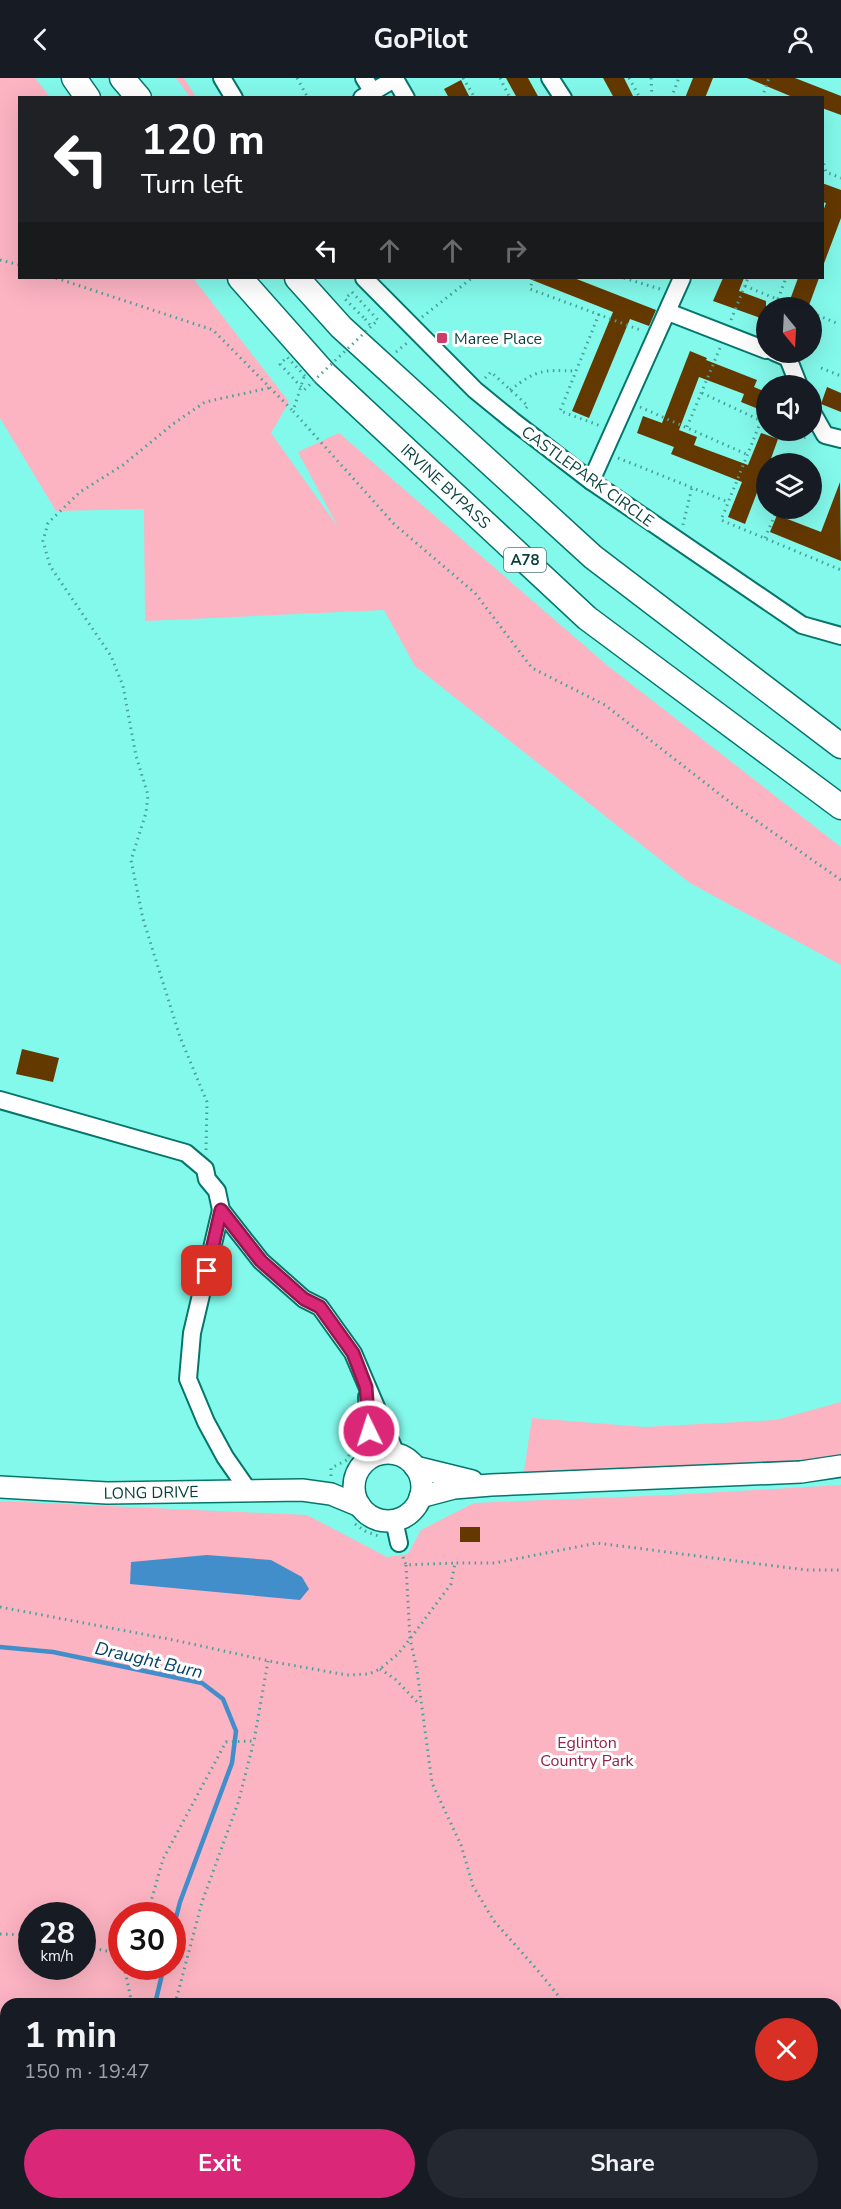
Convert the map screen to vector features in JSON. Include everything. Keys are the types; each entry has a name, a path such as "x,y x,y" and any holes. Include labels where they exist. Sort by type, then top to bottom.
{"highway":[{"path":"74,78 87,96"},
{"path":"122,78 137,96"},
{"name":"IRVINE BYPASS","path":"241,279 325,374 588,618 841,807"},
{"path":"298,279 341,327 593,557 841,746"}],"main road":[{"path":"386,1453 407,1459 415,1467 421,1481 420,1497 410,1512 394,1520 375,1518 360,1506 354,1490 362,1466 386,1453"},
{"path":"801,1472 841,1455"},
{"name":"LONG DRIVE","path":"302,1490 330,1483 362,1466"},
{"path":"415,1467 491,1485"},
{"path":"420,1497 454,1488 491,1485 801,1472 841,1467"},
{"name":"LONG DRIVE","path":"0,1487 106,1493 302,1490 331,1494 360,1506"}],"street":[{"path":"222,78 233,96"},
{"path":"366,89 395,78 405,96"},
{"path":"550,78 562,96"},
{"name":"CASTLEPARK CIRCLE","path":"365,279 474,390 591,481 802,625 841,636"},
{"path":"591,481 669,312 682,279"},
{"path":"669,312 756,346"},
{"path":"822,424 833,437"},
{"path":"0,1100 186,1153 205,1169 207,1179 217,1191 221,1210 192,1333 188,1380 225,1457 248,1490"},
{"path":"221,1210 261,1261 304,1299 320,1307 353,1353 396,1454"},
{"path":"362,1466 369,1431 366,1387"},
{"path":"394,1520 399,1543"}],"path":[{"path":"297,78 307,96"},
{"path":"464,78 473,96"},
{"path":"500,78 509,96"},
{"path":"629,78 639,96"},
{"path":"651,78 652,96"},
{"path":"672,96 679,78"},
{"path":"763,96 769,78"},
{"path":"824,166 826,172 841,178"},
{"path":"0,260 18,264"},
{"path":"59,279 213,330 293,411 394,524 475,593 532,668 605,705 731,803 841,880"},
{"path":"388,345 395,354 414,330 470,279"},
{"path":"533,279 530,289 658,336"},
{"path":"627,279 675,295"},
{"path":"687,427 748,279"},
{"path":"779,297 786,279"},
{"path":"745,286 773,297"},
{"path":"293,411 305,376 287,357 280,364 304,390 378,320 352,292 345,299 365,319 372,328"},
{"path":"599,314 560,411 614,430"},
{"path":"822,317 839,324"},
{"path":"820,368 841,376"},
{"path":"510,390 525,379 544,370 576,371"},
{"path":"205,1169 207,1102 180,1037 143,919 131,860 146,813 148,795 136,756 123,686 111,656 50,566 43,541 48,523 81,492 123,465 173,424 205,402 269,388"},
{"path":"702,393 756,419"},
{"path":"627,402 747,455"},
{"path":"756,433 721,520 841,570"},
{"path":"604,453 728,502"},
{"path":"682,525 692,488"},
{"path":"765,538 773,519"},
{"path":"0,1607 268,1661 346,1675 369,1674 380,1669 398,1654 410,1639 451,1584 455,1563 495,1563 597,1543 806,1570 841,1570"},
{"path":"406,1565 410,1639 417,1670 432,1783 461,1845 473,1886 494,1921 560,1998"},
{"path":"177,1998 202,1902 238,1803 254,1741 268,1661"},
{"path":"380,1669 395,1679 420,1706"},
{"path":"151,1902 163,1859 226,1742 254,1741"},
{"path":"0,1934 18,1935"},
{"path":"127,1980 131,1998"}],"green space":[{"path":"0,78 35,78 49,96 18,96 18,279 194,279 289,402 271,433 338,527 298,452 339,433 608,666 841,847 841,965 690,883 415,666 384,610 145,621 144,509 56,511 0,418"},
{"path":"176,78 184,78 195,96 189,96"},
{"path":"841,1402 841,1454 761,1473 524,1471 532,1418 644,1427 776,1420"},
{"name":"Eglinton Country Park","path":"841,1485 841,1998 0,1998 0,1501 307,1515 387,1557 408,1554 421,1530 474,1503"}],"water":[{"path":"207,1555 271,1560 302,1577 309,1589 300,1600 130,1584 131,1562"}],"building":[{"path":"506,78 528,78 538,96 516,96"},
{"path":"603,78 624,78 633,96 613,96"},
{"path":"693,78 713,78 706,96 686,96"},
{"path":"747,78 795,78 841,96 841,115 824,109 824,96 790,96"},
{"path":"461,80 469,96 448,96 444,89"},
{"path":"824,184 841,190 841,218 824,263 824,208 826,203 824,202"},
{"path":"530,279 577,279 656,310 649,326 630,319 589,418 572,411 613,312"},
{"path":"723,279 744,279 739,291 756,297 756,316 713,301"},
{"path":"798,279 819,279 812,297 791,297"},
{"path":"690,351 707,358 706,360 756,380 754,387 756,388 756,408 741,402 744,394 699,377 679,430 697,437 694,445 748,465 758,441 777,441 773,453 756,453 756,495 745,524 728,517 742,482 671,454 674,447 637,433 643,416 662,423"},
{"path":"827,387 841,393 841,412 822,404"},
{"path":"840,482 841,561 770,532 775,519 787,519 821,532"},
{"path":"22,1049 59,1058 53,1082 16,1074"},
{"path":"460,1527 480,1527 480,1542 460,1542"}],"waterway":[{"name":"Draught Burn","path":"0,1647 53,1652 202,1683 223,1699 236,1731 232,1763 180,1902"},
{"name":"Draught Burn","path":"156,1998 161,1980"}],"place":[{"name":"Maree Place","path":"442,338"}],"route":[{"path":"207,1271 221,1210 261,1261 304,1299 320,1307 353,1353 366,1387 369,1431"}]}
